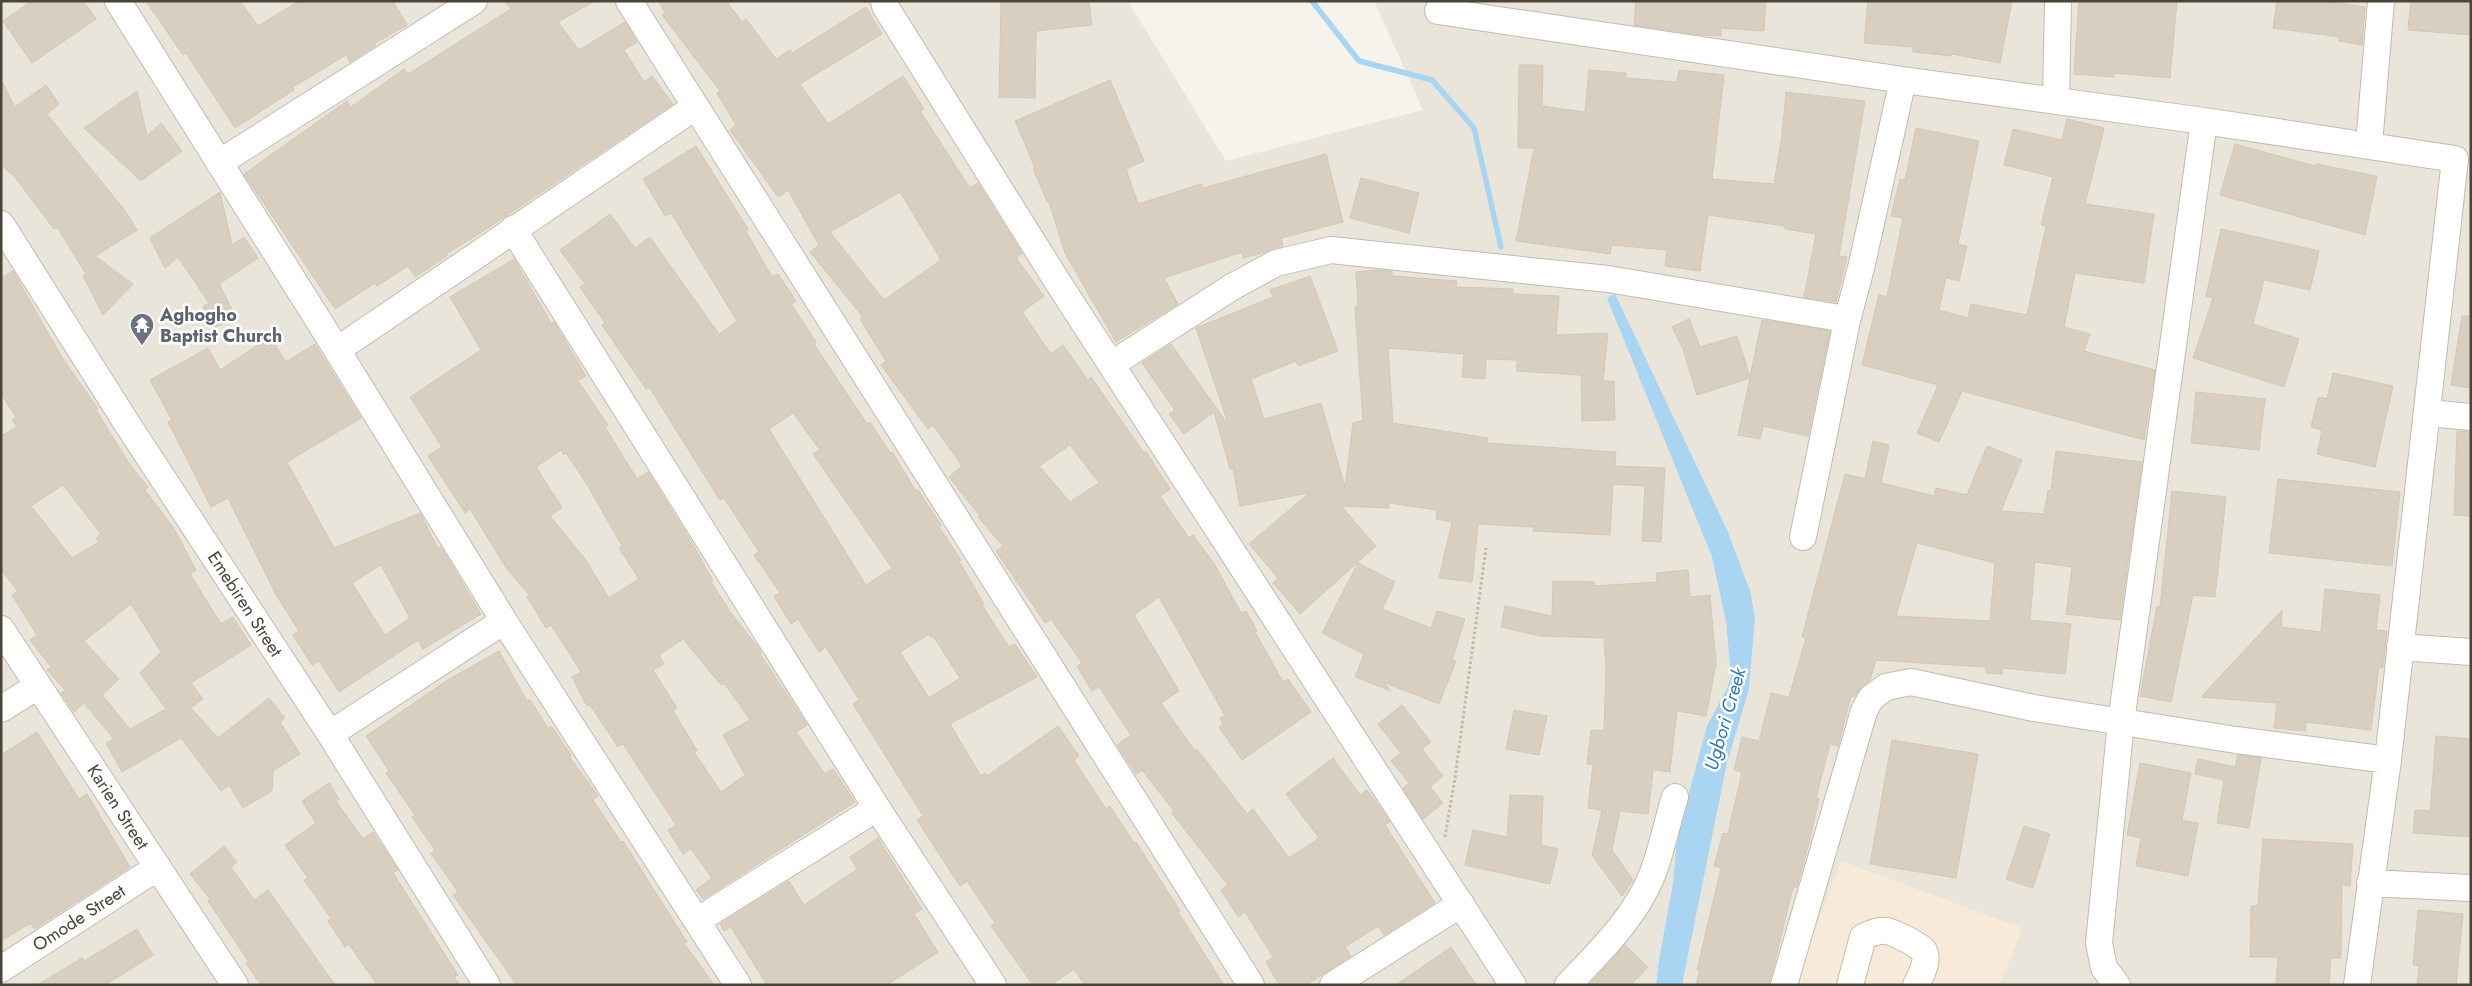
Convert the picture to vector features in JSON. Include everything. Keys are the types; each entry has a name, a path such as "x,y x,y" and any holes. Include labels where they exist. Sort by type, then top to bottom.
{"street":[{"path":"118,1 504,620 738,985"},
{"path":"218,163 474,1"},
{"path":"629,1 1251,985"},
{"path":"884,1 884,6 1042,256 1512,985"},
{"path":"2056,102 2058,1"},
{"path":"2369,145 2382,1"},
{"path":"1438,11 2463,160 2427,413 2388,760 2357,985"},
{"path":"1803,537 1847,321 1861,268 1903,80"},
{"path":"337,350 695,107"},
{"path":"2118,985 2104,968 2099,943 2121,722 2204,121"},
{"name":"Emebiren Street","path":"1,224 126,422 330,734 488,985"},
{"path":"513,230 878,808 993,985"},
{"path":"1112,364 1232,287 1276,263 1331,250 1608,279 1834,317 1847,321"},
{"path":"2427,413 2471,416"},
{"path":"330,734 504,620"},
{"name":"Karien Street","path":"1,629 235,985"},
{"path":"2400,647 2471,652"},
{"path":"1784,985 1864,711 1871,698 1886,687 1911,682 2034,708 2388,760"},
{"path":"1,709 38,686"},
{"path":"1568,985 1626,921 1642,895 1652,874 1675,797"},
{"path":"698,920 878,808"},
{"name":"Omode Street","path":"1,969 158,867"},
{"path":"2370,883 2471,888"},
{"path":"1333,985 1461,904"},
{"path":"1850,985 1862,937 1876,931 1888,931 1921,947 1925,952 1925,968 1916,985"}],"path":[{"path":"1439,870 1455,778 1486,548"}],"shaded area":[{"path":"1,1 1128,1 1226,161 1423,110 1374,1 2471,1 2471,985 1682,985 1727,763 1749,689 1755,620 1615,294 1608,298 1712,557 1726,622 1731,675 1692,782 1677,837 1673,883 1656,985 1,985"},
{"path":"1841,861 2022,928 2000,985 1794,985"}],"water":[{"name":"Ugbori Creek","path":"1615,294 1728,532 1751,594 1755,620 1749,689 1727,763 1682,985 1656,985 1673,883 1677,837 1707,726 1727,688 1731,675 1726,622 1712,557 1607,298"}],"building":[{"path":"32,1 83,1 96,19 32,63 3,21"},
{"path":"146,1 240,1 258,26 299,1 393,1 407,25 375,43 376,45 350,62 346,55 293,87 294,90 235,128 186,53 183,55"},
{"path":"505,1 595,1 558,22 579,50 625,22 637,42 624,50 644,82 652,76 673,104 446,254 447,256 415,277 408,266 377,286 375,283 335,309 244,174 347,101 351,107 404,69 408,74 511,9"},
{"path":"659,1 726,1 742,22 746,19 776,59 790,50 792,53 866,7 882,34 800,84 828,124 903,76 924,109 920,111 970,188 978,183 1022,253 1016,258 1044,296 1022,312 1051,354 1063,345 1088,380 1091,377 1144,453 1146,452 1170,489 1160,496 1189,538 1193,535 1215,565 1241,613 1246,611 1257,631 1255,632 1283,682 1288,679 1311,712 1242,760 1219,727 1223,724 1220,718 1225,716 1159,597 1134,615 1179,691 1161,703 1195,751 1197,749 1247,814 1253,809 1289,858 1319,838 1286,794 1333,758 1360,795 1367,790 1379,806 1390,822 1385,825 1435,903 1384,935 1378,926 1345,947 1351,956 1306,985 1279,985 1266,962 1273,957 1245,912 1238,917 1221,890 1228,885 1172,813 1174,811 1142,770 1136,774 1117,745 1131,735 1099,687 1092,691 1077,666 1082,663 1051,619 1045,623 996,551 1003,546 978,517 980,516 949,477 962,466 933,425 928,429 881,365 886,361 860,319 863,317 810,252 819,245 788,190 778,197 730,130 736,125 717,93 720,91 662,15 665,13","holes":["900,192 941,260 884,300 830,232","1070,445 1099,483 1070,502 1039,466"]},
{"path":"1001,1 1089,1 1092,25 1036,31 1035,98 999,97"},
{"path":"1636,1 1766,1 1764,31 1721,28 1721,36 1634,25"},
{"path":"1868,1 2012,1 2000,63 1952,54 1951,56 1913,52 1913,47 1864,43"},
{"path":"2079,1 2177,1 2170,78 2115,73 2114,77 2074,74"},
{"path":"2277,1 2326,1 2365,7 2362,45 2339,41 2339,37 2273,28"},
{"path":"2411,1 2471,1 2471,35 2408,30"},
{"path":"1519,65 1543,65 1542,106 1585,112 1589,70 1626,73 1626,78 1677,82 1679,70 1724,75 1712,179 1774,184 1782,135 1786,92 1865,101 1839,256 1847,257 1836,302 1804,297 1816,234 1785,229 1785,226 1708,215 1700,271 1665,266 1667,250 1612,245 1610,254 1516,241 1534,148 1518,148"},
{"path":"1,79 15,107 46,85 59,104 47,114 126,212 137,230 95,256 133,284 103,315 83,276 86,274 57,227 54,229 14,176 1,165"},
{"path":"1110,80 1144,161 1126,169 1138,204 1201,184 1203,188 1326,154 1343,222 1281,238 1283,246 1265,252 1243,258 1242,252 1164,278 1178,304 1116,342 1065,253 1049,202 1033,169 1035,168 1015,121"},
{"path":"137,91 147,136 161,123 182,151 141,181 84,128"},
{"path":"2067,119 2104,128 2085,204 2154,214 2144,283 2075,273 2064,327 2090,334 2084,351 2155,370 2144,440 1962,391 1939,442 1917,433 1938,385 1862,365 1879,295 1887,297 1903,218 1891,216 1900,179 1905,180 1916,128 1979,141 1958,244 1967,246 1959,281 1946,278 1939,310 1968,318 1971,304 2027,315 2046,226 2041,225 2053,177 2004,165 2013,129 2062,140"},
{"path":"2235,144 2315,166 2316,164 2377,176 2365,235 2220,195"},
{"path":"696,146 748,229 746,231 772,277 778,274 796,301 791,304 816,342 814,344 867,424 870,422 890,453 892,452 916,491 918,490 941,525 939,527 961,560 959,561 984,604 982,605 1009,647 1015,644 1037,677 950,724 981,776 985,773 987,776 1058,726 1079,756 1074,760 1106,809 1110,806 1134,843 1136,842 1224,985 1085,985 1074,969 1051,985 1033,985 991,926 995,923 967,881 960,886 917,820 923,816 853,704 859,700 826,647 819,652 798,619 791,624 774,596 780,593 754,555 759,552 724,498 720,500 649,387 646,389 602,325 605,323 580,287 585,284 560,250 610,214 635,248 650,237 719,334 737,321 671,213 665,216 643,179","holes":["793,413 820,450 813,454 892,568 866,585 769,429","929,634 930,637 933,636 960,678 929,698 900,652"]},
{"path":"1361,178 1419,193 1409,233 1350,218"},
{"path":"220,192 232,245 244,237 258,258 219,284 236,317 214,328 203,306 209,303 178,257 165,268 150,238"},
{"path":"2221,229 2319,251 2310,290 2264,280 2253,324 2299,339 2284,387 2193,358 2213,298 2206,296"},
{"path":"514,259 551,323 554,322 586,376 578,381 608,425 605,427 637,479 648,472 691,541 713,581 711,582 731,613 758,647 761,652 760,654 807,725 796,732 825,774 833,769 855,802 703,899 696,890 712,878 691,849 683,854 668,830 676,825 623,744 618,747 590,705 587,706 572,677 581,672 551,625 546,628 527,597 529,595 507,569 470,509 465,513 428,456 442,447 410,397 481,350 450,297","holes":["561,450 564,455 566,453 588,486 622,546 619,548 639,579 609,598 585,559 550,516 562,508 536,467","683,639 721,685 724,683 750,720 723,735 745,775 721,792 694,752 697,750 673,711 677,708 653,670 664,664 659,655"]},
{"path":"13,271 61,356 98,409 96,410 128,462 148,487 145,490 173,527 196,570 190,574 221,624 233,617 251,645 191,683 203,699 191,708 218,738 269,698 285,718 280,722 300,754 273,771 272,791 243,808 229,785 221,791 181,738 122,772 106,743 114,739 84,703 74,712 61,693 65,690 47,670 51,667 30,640 37,635 12,595 18,591 1,570 1,436 17,427 12,420 16,417 1,394 1,279","holes":["63,485 101,534 96,538 99,542 72,558 31,506","131,604 161,652 140,673 166,709 130,729 102,695 119,679 84,641"]},
{"path":"1392,271 1392,276 1457,281 1456,287 1513,289 1513,294 1559,296 1556,335 1608,333 1603,381 1614,381 1615,420 1582,421 1581,375 1517,371 1517,360 1486,359 1485,379 1462,377 1464,354 1388,348 1393,423 1488,438 1487,443 1616,452 1615,466 1665,468 1661,542 1642,541 1645,486 1613,484 1610,535 1533,531 1534,527 1478,524 1472,582 1439,578 1452,522 1436,519 1437,510 1389,503 1389,508 1341,506 1376,546 1300,614 1273,583 1278,578 1249,544 1309,493 1240,506 1233,468 1230,469 1214,412 1184,434 1169,414 1175,410 1142,363 1171,344 1229,426 1196,328 1273,297 1270,290 1310,276 1338,351 1298,366 1296,361 1251,379 1264,419 1321,403 1345,487 1353,423 1363,420 1355,307 1358,306 1356,272"},
{"path":"2462,316 2471,316 2471,388 2451,385"},
{"path":"1689,319 1700,347 1737,336 1750,377 1762,320 1830,331 1808,436 1763,426 1760,439 1738,435 1750,378 1697,395 1683,349 1672,327"},
{"path":"270,337 286,362 315,344 361,418 287,462 334,548 420,513 438,549 441,547 481,614 423,649 418,640 339,692 319,661 312,665 293,635 299,631 275,593 228,498 211,507 168,422 172,420 150,380 208,348 220,370","holes":["381,565 410,618 385,635 352,583"]},
{"path":"2333,373 2393,386 2375,467 2317,454 2322,430 2311,427 2318,397 2327,399"},
{"path":"2196,392 2265,399 2259,450 2191,443"},
{"path":"2457,431 2471,432 2471,516 2454,515"},
{"path":"1873,441 1889,445 1881,483 1934,496 1936,488 1967,495 1987,446 2022,460 2001,511 2044,514 2048,490 2051,491 2056,451 2142,462 2120,620 2066,614 2072,567 2035,562 2030,620 2071,624 2065,674 2003,668 2002,674 1986,673 1986,667 1876,660 1870,680 1862,686 1854,697 1851,696 1838,746 1830,744 1816,798 1819,799 1810,839 1797,887 1793,887 1769,985 1696,985 1700,971 1697,970 1721,868 1714,866 1723,833 1728,834 1742,772 1734,770 1742,737 1759,741 1771,693 1789,697 1806,638 1802,637 1845,474 1865,479","holes":["1917,543 1995,563 1990,621 1896,616"]},
{"path":"2278,479 2400,492 2392,566 2269,553"},
{"path":"2172,491 2226,497 2215,597 2193,595 2171,702 2140,696 2157,607 2160,607"},
{"path":"1358,563 1395,582 1382,609 1431,628 1437,611 1465,619 1452,660 1456,661 1439,704 1383,682 1391,691 1355,677 1364,654 1322,633"},
{"path":"1688,570 1690,597 1710,595 1716,663 1706,716 1677,711 1670,772 1653,770 1648,814 1620,811 1612,850 1633,880 1622,896 1592,855 1602,810 1588,808 1593,764 1587,764 1591,730 1604,731 1606,668 1604,638 1540,636 1501,627 1505,606 1552,616 1553,581 1594,582 1594,586 1657,582 1656,573"},
{"path":"2325,589 2380,595 2376,630 2387,631 2383,668 2379,667 2371,730 2306,722 2305,731 2274,728 2277,703 2201,697 2282,610 2281,627 2321,632"},
{"path":"499,651 527,701 530,700 548,728 551,726 571,755 569,756 598,796 593,800 621,842 623,841 687,942 684,943 714,985 517,985 453,895 458,892 431,853 435,850 412,817 415,815 386,773 389,771 366,736 446,681"},
{"path":"1402,705 1431,742 1422,749 1443,776 1430,787 1443,803 1423,819 1403,788 1409,783 1391,761 1401,753 1378,724"},
{"path":"1514,710 1547,716 1539,755 1506,749"},
{"path":"37,732 79,799 87,794 130,867 34,929 31,923 1,941 1,755"},
{"path":"2436,736 2471,739 2471,837 2413,833 2415,810 2430,811"},
{"path":"1892,740 1978,754 1956,878 1870,864"},
{"path":"2238,755 2261,758 2249,828 2217,823 2224,780 2195,774 2198,759 2235,767"},
{"path":"2140,763 2191,773 2182,820 2198,823 2188,876 2136,866 2141,838 2127,835"},
{"path":"329,783 339,799 336,801 363,839 373,832 398,870 393,873 458,975 454,977 460,985 377,985 349,944 345,947 328,921 331,918 304,880 308,878 285,845 316,823 302,801"},
{"path":"1510,795 1543,796 1541,845 1558,849 1550,884 1465,865 1473,830 1507,837"},
{"path":"2024,826 2050,834 2033,888 2006,879"},
{"path":"878,838 922,909 914,914 938,952 887,985 767,985 731,927 724,931 720,924 789,881 804,905 857,869 850,857"},
{"path":"2263,839 2353,844 2350,886 2342,885 2341,958 2331,958 2329,985 2276,985 2278,957 2250,957 2251,906 2258,906"},
{"path":"224,846 237,862 231,867 254,900 268,890 335,985 261,985 246,963 249,962 208,901 210,899 190,874"},
{"path":"2418,910 2463,914 2456,985 2417,985 2419,966 2413,965"},
{"path":"137,929 153,955 105,985 37,985 82,958 84,961"},
{"path":"1625,945 1648,967 1631,985 1589,985"},
{"path":"1451,947 1476,985 1396,985"}],"waterway":[{"path":"1312,1 1359,61 1432,80 1474,128 1501,247"}],"place":[{"name":"Aghogho Baptist Church","path":"142,346"}]}
